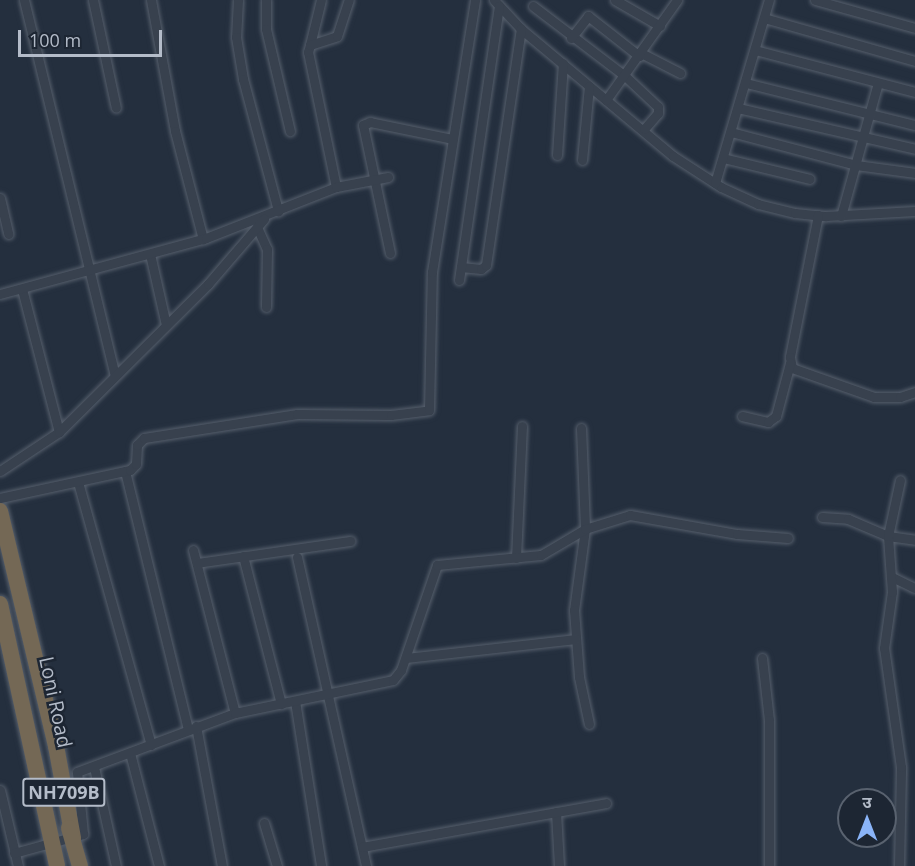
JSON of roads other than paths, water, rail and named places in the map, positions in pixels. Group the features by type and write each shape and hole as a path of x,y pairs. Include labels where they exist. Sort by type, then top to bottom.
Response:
{"highway":[{"name":"NH709B","path":"0,511 56,746 73,838"},
{"name":"Loni Road","path":"0,545 53,782 73,838 80,866"},
{"name":"Loni Road","path":"0,609 57,866"}],"street":[{"path":"24,0 116,375"},
{"path":"93,0 116,108"},
{"path":"151,0 175,131 203,239"},
{"path":"238,0 236,37 243,79 278,211"},
{"path":"266,0 266,29 290,131"},
{"path":"321,0 308,56 336,187"},
{"path":"310,45 337,36 349,0"},
{"path":"0,498 125,471 136,464 137,445 144,438 304,414 391,415 429,410 432,272 475,0"},
{"path":"615,0 660,26"},
{"path":"606,100 660,26 676,0"},
{"path":"716,183 769,0"},
{"path":"815,0 915,28"},
{"path":"497,3 521,29 644,129 673,156 716,183 758,204 818,215 841,216 915,211"},
{"path":"459,280 497,3"},
{"path":"533,6 571,38 625,76 658,107 658,113 644,129"},
{"path":"571,38 588,16 640,54 680,73"},
{"path":"764,18 915,61"},
{"path":"461,267 481,269 486,265 521,29"},
{"path":"755,50 915,92"},
{"path":"556,156 563,63"},
{"path":"841,216 878,82"},
{"path":"746,83 869,116 915,125"},
{"path":"582,160 590,86"},
{"path":"738,108 915,149"},
{"path":"390,253 365,122 452,139"},
{"path":"731,132 856,165 915,173"},
{"path":"723,158 810,179"},
{"path":"0,294 203,239 266,217 336,187 388,177"},
{"path":"0,198 8,234"},
{"path":"742,416 768,422 776,416 790,363 818,215"},
{"path":"0,471 59,432 166,326 266,217"},
{"path":"257,227 267,249 266,307"},
{"path":"150,254 166,326"},
{"path":"22,289 59,432"},
{"path":"790,363 799,372 874,397 900,397 915,392"},
{"path":"516,558 522,426"},
{"path":"581,428 585,529 574,610 576,639 589,724"},
{"path":"125,471 192,727 222,866"},
{"path":"899,866 901,768 884,648 892,577 888,536 900,480"},
{"path":"78,482 151,745"},
{"path":"15,853 83,834 77,772 151,745 192,727 235,713 393,680 405,658 430,575 437,565 548,553 585,529 635,515 729,532 788,538"},
{"path":"822,517 848,519 888,536 915,540"},
{"path":"197,563 350,541"},
{"path":"194,550 235,713"},
{"path":"243,556 281,704"},
{"path":"297,557 366,866"},
{"path":"892,577 915,588"},
{"path":"405,658 576,639"},
{"path":"762,658 769,720 769,866"},
{"path":"295,701 321,866"},
{"path":"130,753 159,866"},
{"path":"94,767 116,866"},
{"path":"0,790 18,866"},
{"path":"362,847 606,803"},
{"path":"556,812 559,866"},
{"path":"264,823 277,866"}]}
